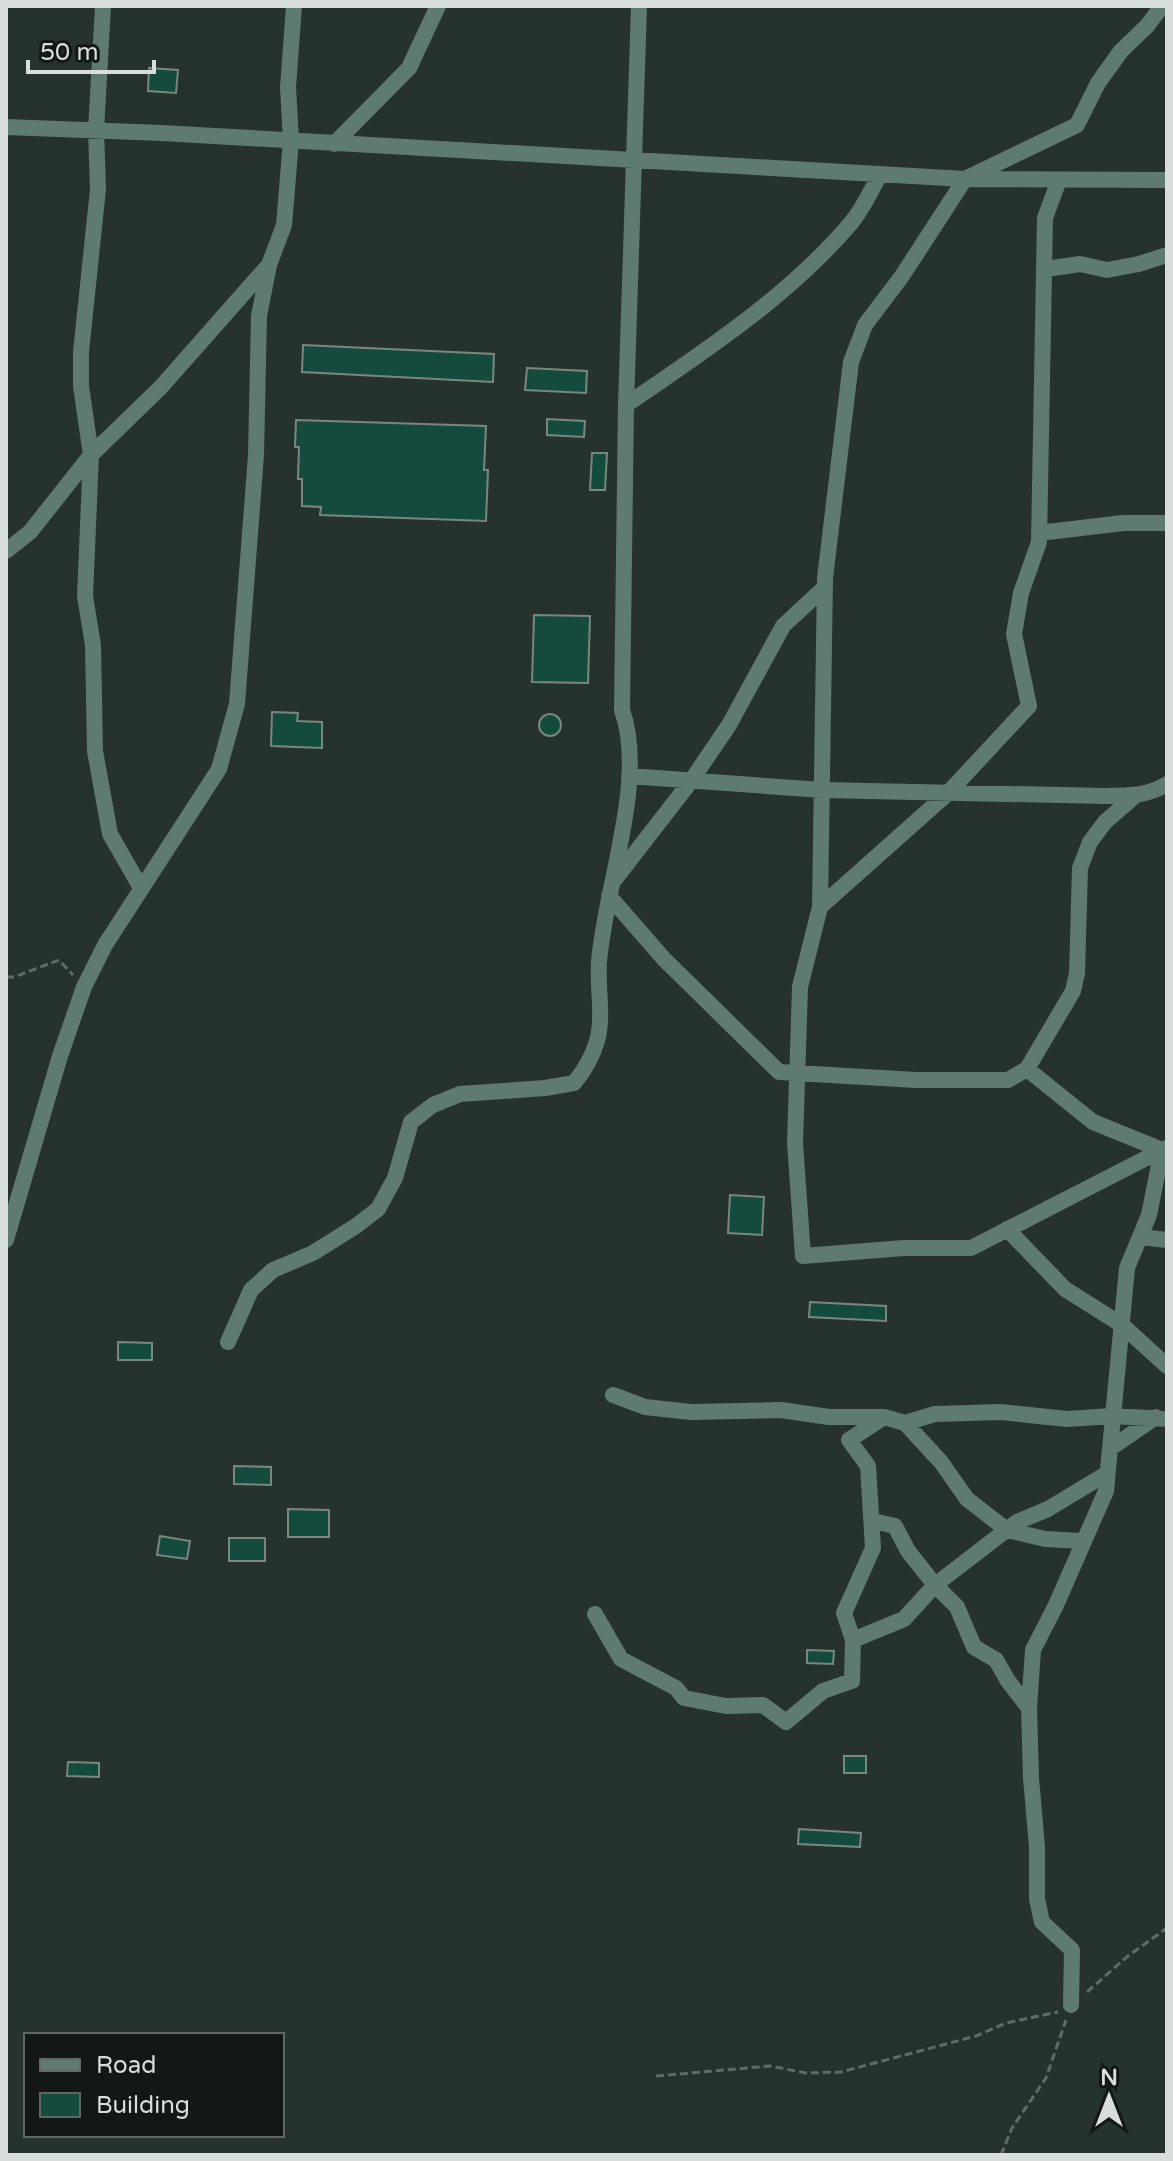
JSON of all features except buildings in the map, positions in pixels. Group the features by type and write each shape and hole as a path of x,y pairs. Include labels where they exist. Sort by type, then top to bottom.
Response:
{"street":[{"path":"103,6 96,131 98,189 81,352 81,386 91,455 85,596 93,645 95,751 110,834 141,888"},
{"path":"6,1240 60,1056 84,987 105,945 219,769 237,704 256,455 259,316 269,265 284,225 291,140 288,87 294,6"},
{"path":"334,144 409,68 438,6"},
{"path":"228,1342 251,1290 273,1270 313,1253 378,1209 395,1178 411,1122 433,1105 460,1094 574,1083 589,1065 598,1037 599,961 629,776 629,729 622,710 626,405 639,6"},
{"path":"1162,6 1121,51 1098,83 1077,125 965,179 902,276 865,325 851,362 825,587 820,907 800,987 795,1143 803,1256 904,1248 971,1248 1165,1149"},
{"path":"6,127 291,140 965,179 1167,180"},
{"path":"626,405 702,353 802,274 854,220 880,175"},
{"path":"820,907 948,793 1029,706 1014,634 1021,593 1039,542 1045,218 1059,180"},
{"path":"1046,269 1080,264 1107,270 1167,255"},
{"path":"6,551 30,532 91,455 161,387 269,265"},
{"path":"1039,533 1123,523 1167,523"},
{"path":"610,890 729,725 783,626 825,587"},
{"path":"629,776 822,790 1135,796 1154,792 1167,784"},
{"path":"610,890 664,959 779,1072 916,1080 1008,1080 1027,1069 1073,991 1077,973 1080,868 1090,842 1105,822 1135,796"},
{"path":"1027,1069 1093,1122 1165,1149"},
{"path":"1071,2005 1072,1950 1042,1922 1037,1899 1029,1708 1033,1650 1106,1491 1127,1268 1149,1215 1165,1149"},
{"path":"1007,1229 1065,1289 1122,1325 1167,1366"},
{"path":"1140,1237 1167,1240"},
{"path":"613,1395 645,1407 691,1412 781,1410 829,1417 884,1417 905,1423 941,1462 967,1499 1007,1530 1045,1539 1082,1541"},
{"path":"905,1423 935,1414 1001,1412 1067,1419 1163,1416"},
{"path":"1111,1448 1163,1416"},
{"path":"595,1614 621,1659 676,1688 684,1698 726,1706 763,1705 786,1722 823,1691 852,1681 853,1640 844,1613 873,1548 873,1521 868,1466 849,1440 884,1417"},
{"path":"853,1640 904,1619 935,1585 1007,1530 1106,1474"},
{"path":"873,1521 895,1526 908,1551 957,1607 974,1647 996,1660 1029,1708"}],"path":[{"path":"6,977 14,977 59,960 84,987"},
{"path":"656,2076 770,2066 806,2073 841,2072 976,2036 1006,2023 1064,2010 1167,1928"},
{"path":"1001,2155 1012,2128 1046,2078 1071,2005"}]}
